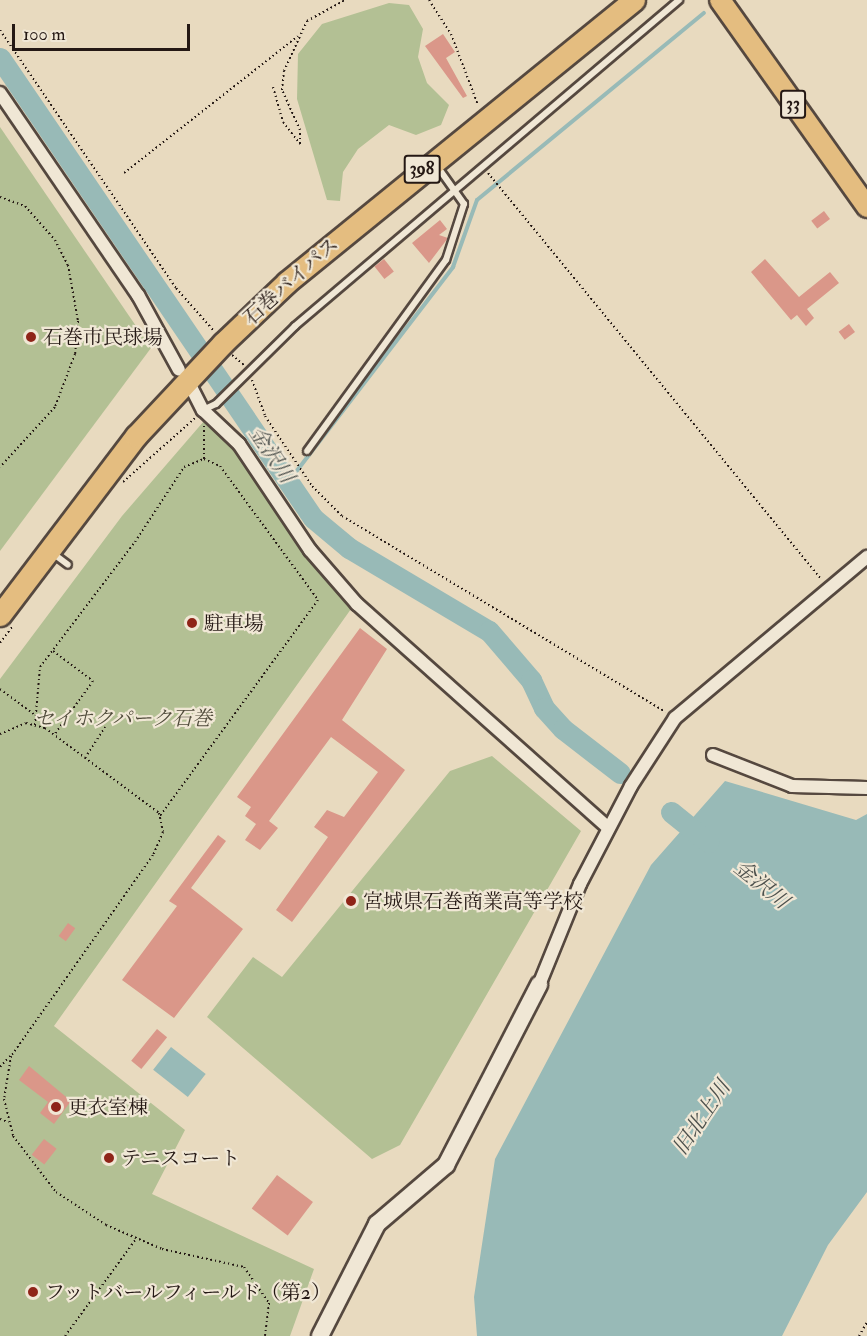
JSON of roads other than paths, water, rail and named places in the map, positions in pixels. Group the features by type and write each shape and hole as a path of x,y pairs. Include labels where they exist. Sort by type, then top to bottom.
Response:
{"highway":[{"name":"石巻バイパス","path":"0,615 130,444 187,375 219,341 432,161 634,0"}],"main road":[{"name":"33","path":"720,0 867,207"}],"street":[{"path":"0,93 138,295 187,375 203,410 239,444 310,550 357,604 608,828"},
{"path":"320,1336 377,1224 446,1165 539,985 608,828 674,721 867,557"},
{"path":"713,755 792,786 867,788"}],"lane":[{"path":"203,410 216,404 240,377 456,188 679,0"},
{"path":"307,451 446,260 464,204 456,188 432,161"},
{"path":"48,550 68,565"}],"water":[{"name":"旧北上川","path":"725,781 856,820 867,814 867,1192 828,1245 782,1336 477,1336 474,1297 495,1159 651,865"},
{"path":"171,1047 206,1074 188,1097 153,1070"}],"waterway":[{"path":"289,481 453,267 477,200 704,13"},
{"name":"金沢川","path":"0,58 313,518 349,548 489,631 531,680 544,708 563,729 620,773"},
{"name":"金沢川","path":"671,812 708,842"}],"place":[{"name":"石巻市民球場","path":"31,337"},
{"name":"駐車場","path":"192,623"},
{"name":"宮城県石巻商業高等学校","path":"351,901"},
{"name":"更衣室棟","path":"56,1107"},
{"name":"テニスコート","path":"109,1158"},
{"name":"フットバールフィールド（第2）","path":"33,1292"}],"park label":[{"name":"セイホクパーク石巻","path":"123,718"}]}
